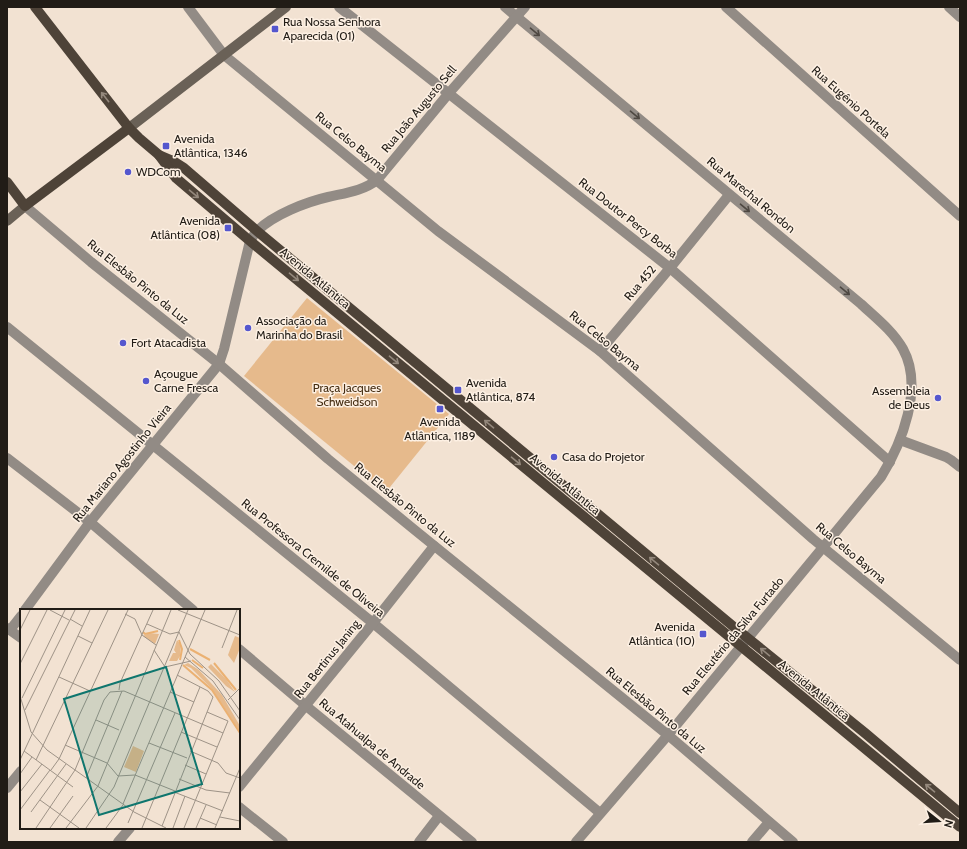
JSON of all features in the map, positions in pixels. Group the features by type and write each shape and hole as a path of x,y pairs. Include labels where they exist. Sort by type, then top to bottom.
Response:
{"main road":[{"name":"Avenida Atlântica","path":"35,7 128,128 159,155 176,178 254,236 504,436 960,813"},
{"path":"7,221 286,7"},
{"name":"Avenida Atlântica","path":"159,155 184,168 254,236 497,446 960,828"},
{"path":"176,178 184,168"},
{"name":"Rua Elesbão Pinto da Luz","path":"7,182 25,206"},
{"path":"497,446 504,436"},
{"path":"661,581 668,572"},
{"path":"857,742 865,734"}],"street":[{"name":"Rua Celso Bayma","path":"188,7 224,55 438,231 600,351 823,548 960,660"},
{"name":"Rua Doutor Percy Borba","path":"339,7 670,268 890,462"},
{"name":"Rua Marechal Rondon","path":"505,7 861,304 889,330 904,350 910,368 911,379 909,409 900,440"},
{"name":"Rua João Augusto Sell","path":"254,236 270,221 285,212 326,197 360,189 377,180 449,93 525,7"},
{"name":"Rua Eugênio Portela","path":"726,7 960,216"},
{"path":"949,7 960,17"},
{"name":"Rua 452","path":"600,351 729,195"},
{"name":"Rua Elesbão Pinto da Luz","path":"25,206 91,262 219,364 328,459 668,735 793,842"},
{"name":"Rua Mariano Agostinho Vieira","path":"26,609 90,522 219,364 254,236"},
{"name":"Rua Professora Cremilde de Oliveira","path":"7,327 373,623 600,813"},
{"path":"900,440 946,457 960,467"},
{"name":"Rua Eleutério da Silva Furtado","path":"576,842 668,735 874,487 890,462 900,440"},
{"path":"7,458 90,522 192,609"},
{"name":"Rua Bertinus Janing","path":"240,786 434,546"},
{"path":"20,617 9,629 20,637"},
{"name":"Rua Atahualpa de Andrade","path":"240,650 472,842"},
{"path":"7,788 20,772"},
{"path":"240,808 272,839 283,842"},
{"path":"419,842 439,816"},
{"path":"752,842 768,822"},
{"path":"118,842 129,829"}],"green space":[{"name":"Praça Jacques Schweidson","path":"307,298 449,414 386,492 244,376"}],"place":[{"name":"Rua Nossa Senhora Aparecida (01)","path":"275,29"},
{"name":"Avenida Atlântica, 1346","path":"166,146"},
{"name":"WDCom","path":"128,172"},
{"name":"Avenida Atlântica (08)","path":"228,228"},
{"name":"Associação da Marinha do Brasil","path":"248,328"},
{"name":"Fort Atacadista","path":"123,343"},
{"name":"Açougue Carne Fresca","path":"146,381"},
{"name":"Avenida Atlântica, 874","path":"458,390"},
{"name":"Assembleia de Deus","path":"938,398"},
{"name":"Avenida Atlântica, 1189","path":"440,409"},
{"name":"Casa do Projetor","path":"554,457"},
{"name":"Avenida Atlântica (10)","path":"703,634"}]}
